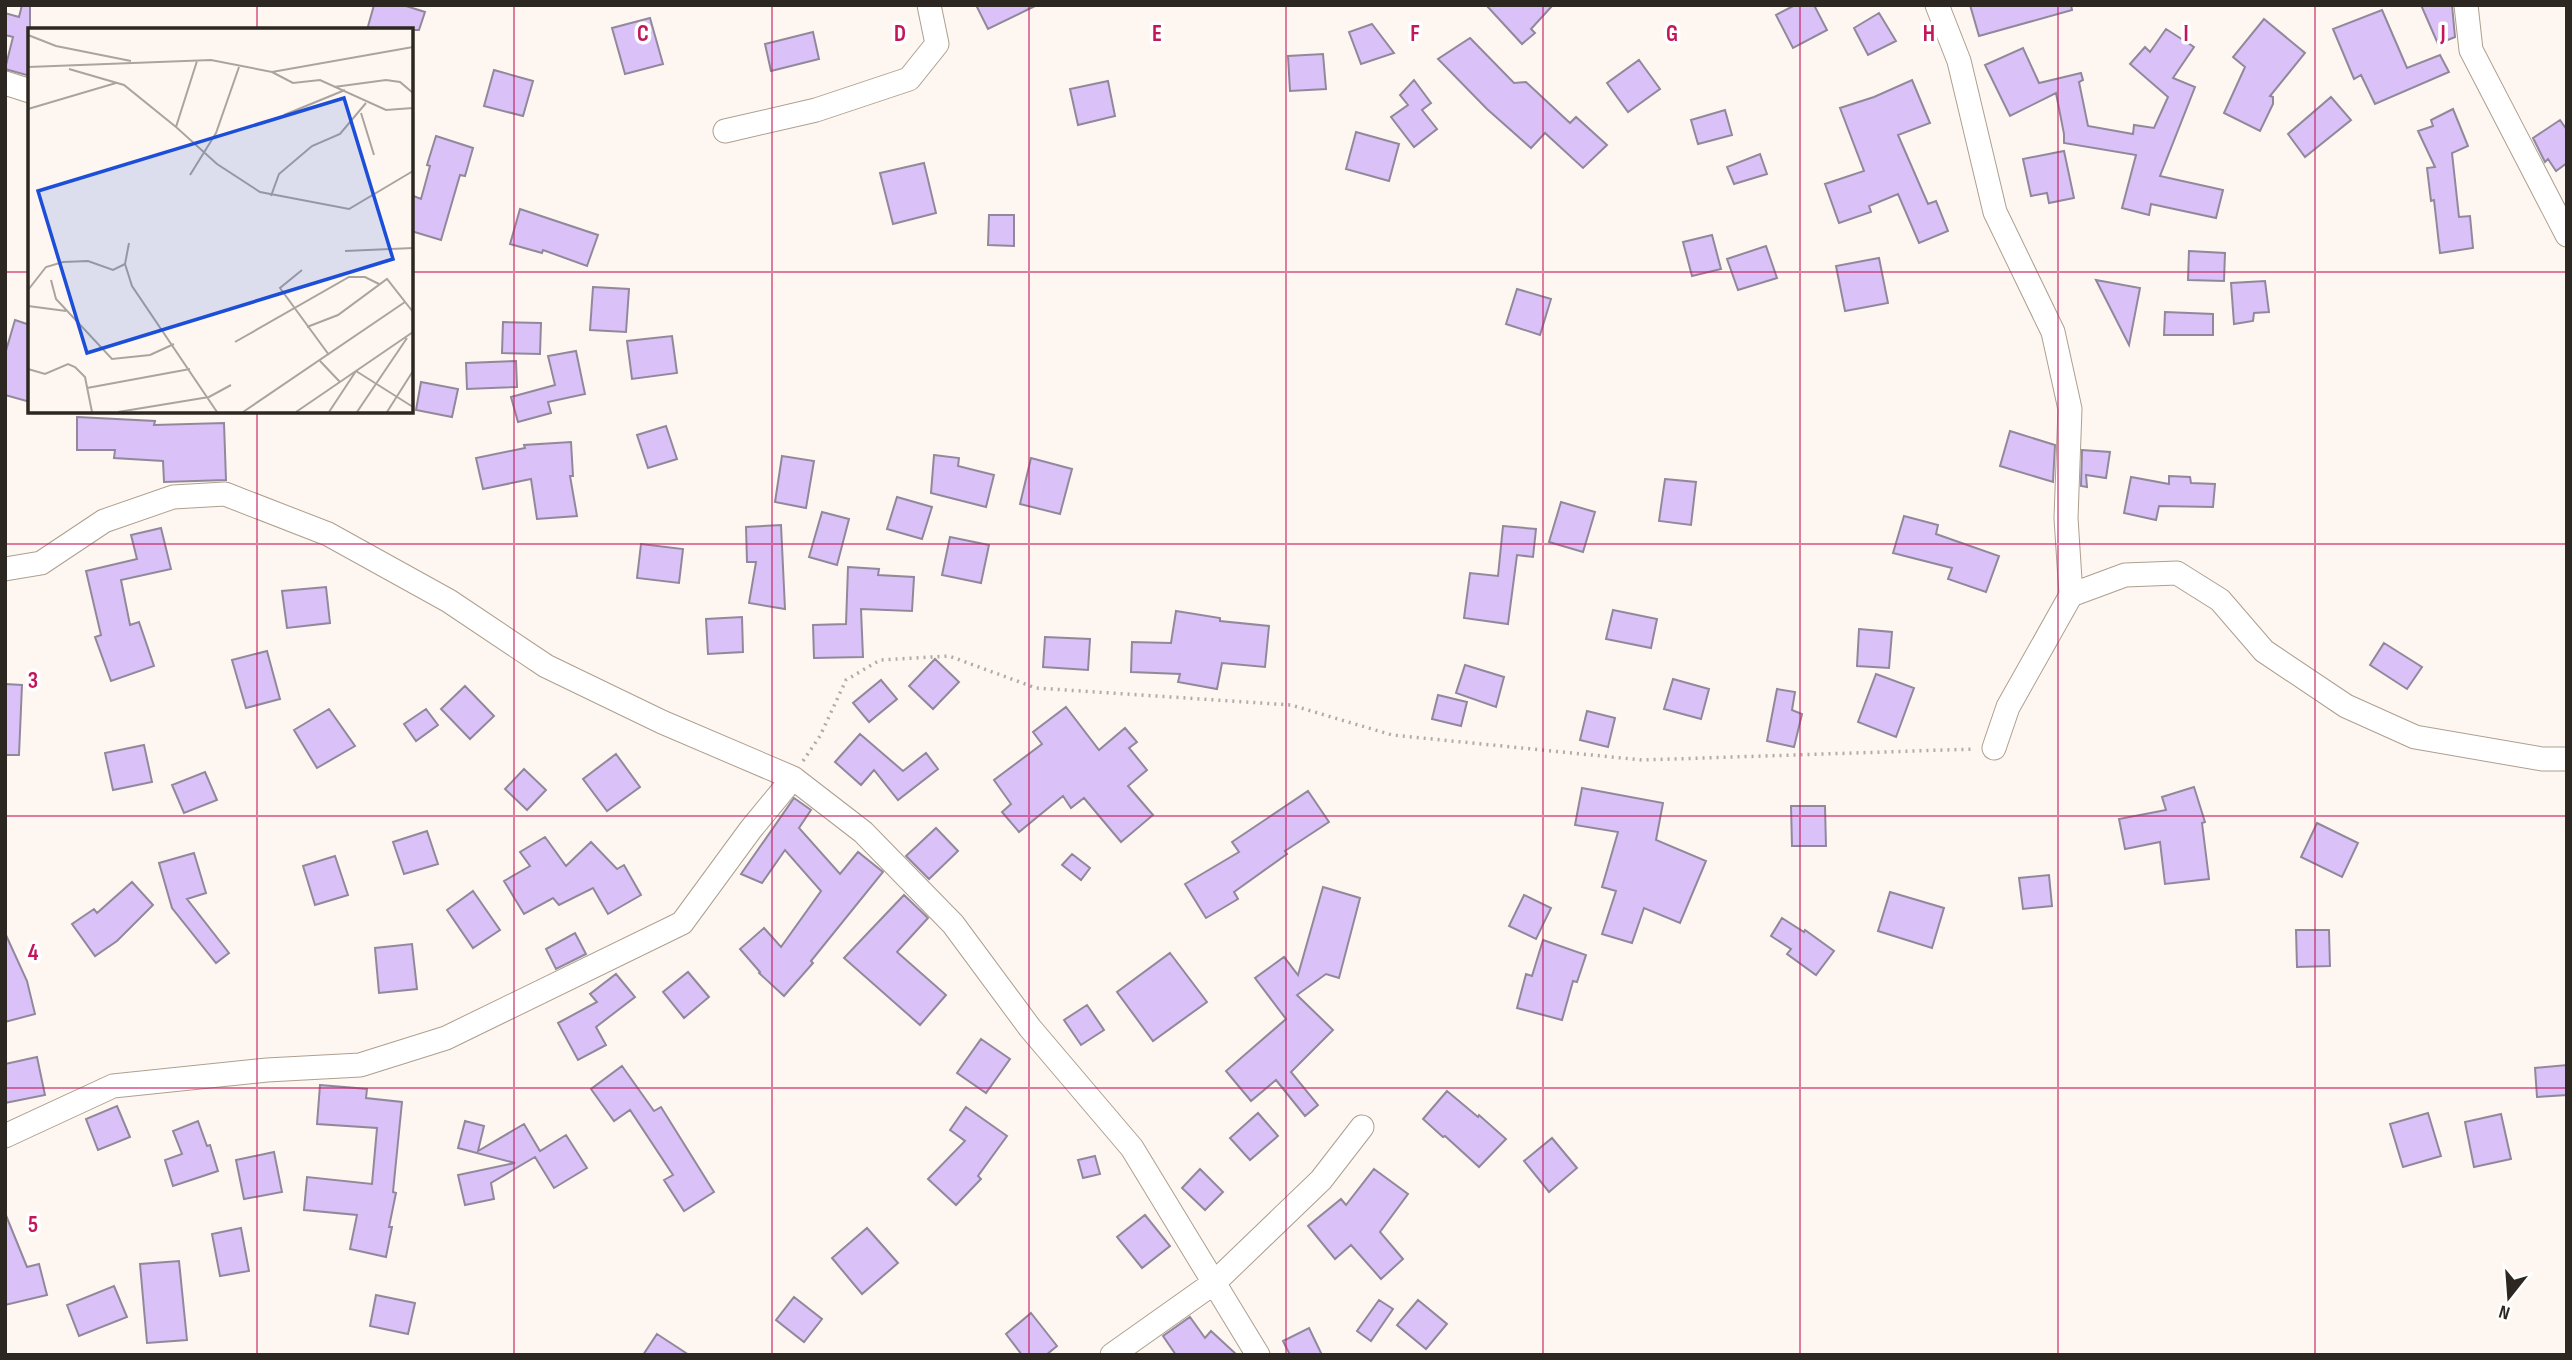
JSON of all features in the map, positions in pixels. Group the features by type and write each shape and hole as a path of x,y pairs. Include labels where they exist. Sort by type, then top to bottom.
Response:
{"street":[{"path":"725,131 816,110 909,79 937,44 929,5"},
{"path":"1937,5 1959,61 1995,212 2053,332 2070,409 2066,518 2071,595 2008,707 1994,748"},
{"path":"2466,5 2471,50 2567,235"},
{"path":"5,83 28,90"},
{"path":"5,569 41,563 104,520 173,497 225,494 328,534 449,601 546,666 662,722 793,778 863,832 953,924 1030,1028 1132,1148 1258,1355"},
{"path":"2071,595 2125,575 2178,573 2220,600 2264,652 2346,706 2415,737 2542,759 2567,759"},
{"path":"5,1136 113,1086 267,1070 360,1065 446,1038 682,923 751,829 793,778"},
{"path":"1112,1355 1215,1282 1321,1180 1362,1127"}],"path":[{"path":"793,778 820,736 846,680 880,660 949,656 1037,688 1291,705 1392,735 1642,760 1994,748"}],"building":[{"path":"22,5 30,5 28,75 5,69 13,37 5,35 5,13 19,17"},
{"path":"374,5 403,5 425,12 419,30 368,28"},
{"path":"976,5 1037,5 988,29"},
{"path":"1486,5 1553,5 1531,29 1535,33 1522,44"},
{"path":"1795,5 1814,5 1827,30 1793,48 1776,15"},
{"path":"1970,5 2071,5 2072,10 1979,36"},
{"path":"2421,5 2452,5 2455,37 2438,44"},
{"path":"2382,10 2407,68 2440,55 2449,72 2375,104 2361,75 2354,79 2333,29"},
{"path":"1879,13 1896,41 1868,55 1854,28"},
{"path":"650,18 663,64 625,74 612,28"},
{"path":"2264,19 2305,53 2270,96 2273,97 2273,104 2260,131 2224,113 2245,67 2233,57"},
{"path":"1372,24 1394,53 1361,64 1349,32"},
{"path":"2166,29 2194,47 2173,78 2195,87 2160,176 2223,190 2216,218 2151,204 2149,215 2122,208 2136,155 2064,143 2056,93 2010,116 1985,65 2023,48 2039,83 2081,73 2083,80 2079,82 2088,126 2133,134 2134,125 2154,128 2168,97 2130,64 2145,47 2150,52"},
{"path":"813,32 819,59 771,71 765,44"},
{"path":"1470,38 1514,83 1526,82 1570,123 1576,117 1607,145 1583,168 1545,133 1531,148 1487,109 1438,59"},
{"path":"1323,54 1326,89 1290,91 1288,56"},
{"path":"1639,60 1660,89 1628,112 1607,83"},
{"path":"494,70 533,81 523,116 484,106"},
{"path":"1414,80 1431,103 1422,110 1437,129 1414,147 1391,117 1408,105 1400,95"},
{"path":"1912,80 1930,123 1898,135 1928,204 1936,201 1948,231 1919,243 1898,194 1869,206 1871,212 1839,223 1825,184 1864,171 1840,108"},
{"path":"1108,81 1115,116 1078,125 1070,89"},
{"path":"2331,97 2351,120 2305,157 2288,134"},
{"path":"2453,109 2468,146 2452,153 2459,217 2470,216 2473,248 2440,253 2427,168 2435,167 2418,131 2433,126 2431,120"},
{"path":"1725,110 1732,135 1698,144 1691,120"},
{"path":"2560,120 2567,130 2567,163 2556,171 2548,159 2545,162 2533,138"},
{"path":"1356,132 1399,144 1389,181 1346,169"},
{"path":"436,136 473,148 465,176 460,175 441,240 413,232 413,196 421,199 430,166 427,165"},
{"path":"2064,151 2074,198 2049,203 2047,193 2031,196 2023,159"},
{"path":"1760,154 1767,174 1734,184 1727,167"},
{"path":"924,163 936,213 893,224 880,173"},
{"path":"520,209 598,235 587,266 543,250 542,253 510,244"},
{"path":"989,215 1014,215 1014,246 988,245"},
{"path":"1712,235 1721,269 1692,276 1683,242"},
{"path":"1766,246 1777,278 1738,290 1727,259"},
{"path":"2189,251 2225,253 2224,281 2188,280"},
{"path":"1879,258 1888,303 1845,311 1836,266"},
{"path":"2096,280 2140,288 2129,345"},
{"path":"2265,281 2269,312 2254,313 2253,321 2234,324 2231,283"},
{"path":"593,287 629,289 626,332 590,330"},
{"path":"1517,289 1551,299 1540,335 1506,324"},
{"path":"2165,312 2213,314 2213,335 2164,335"},
{"path":"15,320 28,324 28,401 5,395 5,354"},
{"path":"503,322 541,323 540,354 502,353"},
{"path":"672,336 677,373 632,379 627,341"},
{"path":"576,351 585,394 548,402 551,413 518,422 511,397 555,385 548,356"},
{"path":"516,361 517,387 467,389 466,363"},
{"path":"421,382 458,389 452,417 416,410"},
{"path":"77,417 155,421 154,425 224,423 226,480 164,482 163,461 114,458 115,450 77,450"},
{"path":"666,426 677,459 648,468 637,435"},
{"path":"2010,431 2055,445 2053,482 2000,466"},
{"path":"571,442 573,476 570,476 577,516 537,519 531,479 483,489 476,458 525,448 524,445"},
{"path":"2082,450 2110,452 2106,478 2086,475 2087,487 2081,486"},
{"path":"934,455 959,458 958,466 994,475 986,507 931,493"},
{"path":"782,456 814,461 806,508 775,502"},
{"path":"1031,458 1072,469 1060,514 1020,504"},
{"path":"2169,476 2190,477 2191,483 2215,484 2213,507 2159,506 2156,520 2124,513 2131,477 2169,484"},
{"path":"1665,479 1696,482 1691,525 1659,521"},
{"path":"897,497 932,507 922,539 887,529"},
{"path":"1561,502 1595,512 1583,552 1549,542"},
{"path":"822,512 849,519 837,565 809,557"},
{"path":"1904,516 1938,525 1936,534 1999,556 1986,592 1948,579 1952,568 1893,553"},
{"path":"781,525 785,609 749,603 756,562 747,562 746,527"},
{"path":"1503,526 1536,529 1533,557 1517,555 1508,624 1464,618 1470,573 1498,576"},
{"path":"161,528 171,569 121,580 130,625 139,622 154,666 111,681 95,637 101,635 86,571 137,559 131,535"},
{"path":"950,537 989,545 981,583 942,575"},
{"path":"641,544 683,549 679,583 637,578"},
{"path":"848,567 879,569 878,575 914,577 912,611 861,609 863,657 814,658 813,625 846,624"},
{"path":"326,587 330,623 287,628 282,591"},
{"path":"1613,610 1657,619 1651,648 1606,639"},
{"path":"1176,611 1220,618 1220,621 1269,626 1265,667 1222,663 1217,689 1178,682 1180,674 1131,672 1132,642 1171,643"},
{"path":"742,617 743,652 708,654 706,619"},
{"path":"1859,629 1892,632 1889,668 1857,666"},
{"path":"1045,637 1090,639 1088,670 1043,667"},
{"path":"2384,643 2422,667 2407,689 2370,665"},
{"path":"267,651 280,699 246,708 232,660"},
{"path":"935,659 959,682 933,709 909,686"},
{"path":"1465,665 1504,677 1496,707 1456,693"},
{"path":"1876,674 1914,688 1896,737 1858,722"},
{"path":"1673,679 1709,689 1701,719 1664,709"},
{"path":"881,680 897,699 869,722 853,703"},
{"path":"5,684 22,685 19,755 5,755"},
{"path":"465,686 494,716 470,739 441,709"},
{"path":"1777,689 1795,692 1792,710 1802,714 1794,747 1767,741"},
{"path":"1438,695 1467,702 1461,726 1432,719"},
{"path":"1066,707 1099,750 1125,728 1137,742 1129,748 1147,770 1128,786 1153,815 1121,842 1084,798 1071,808 1063,796 1019,832 1002,812 1011,804 994,780 1042,744 1033,732"},
{"path":"329,709 355,746 317,768 294,730"},
{"path":"426,709 438,725 416,741 404,724"},
{"path":"1587,711 1615,718 1608,747 1580,740"},
{"path":"860,734 903,771 926,753 938,769 898,800 874,770 861,785 835,762"},
{"path":"144,745 152,782 113,790 105,753"},
{"path":"616,754 640,787 607,811 583,779"},
{"path":"524,769 546,790 527,810 505,789"},
{"path":"205,772 217,800 184,813 172,785"},
{"path":"2194,787 2205,822 2202,823 2209,879 2165,884 2160,842 2125,849 2119,819 2166,810 2162,797"},
{"path":"1582,788 1663,803 1656,840 1706,861 1680,923 1644,908 1632,943 1602,934 1616,891 1602,887 1618,832 1575,825"},
{"path":"1308,791 1329,822 1285,851 1287,854 1234,892 1238,899 1206,918 1185,884 1239,852 1232,842"},
{"path":"794,798 811,810 799,828 840,874 858,852 883,872 784,996 759,973 740,949 764,928 781,947 821,891 785,850 762,883 741,874"},
{"path":"1791,806 1825,806 1826,846 1792,846"},
{"path":"2317,823 2358,843 2342,877 2301,857"},
{"path":"936,828 958,851 929,879 906,856"},
{"path":"427,831 438,864 404,874 393,842"},
{"path":"545,837 566,866 591,842 617,869 624,865 641,895 608,914 593,888 559,905 553,898 524,914 504,881 530,866 520,852"},
{"path":"194,853 206,893 187,899 229,953 216,963 172,908 159,863"},
{"path":"1072,854 1090,868 1081,880 1062,865"},
{"path":"335,856 348,895 315,905 303,866"},
{"path":"2049,875 2052,906 2023,909 2019,878"},
{"path":"132,882 153,905 117,941 95,956 72,924 94,909 97,913"},
{"path":"1323,887 1360,898 1339,978 1326,974 1297,995 1333,1030 1291,1072 1318,1105 1305,1116 1276,1080 1251,1101 1226,1071 1286,1019 1255,978 1284,957 1298,975"},
{"path":"473,891 500,930 473,948 447,910"},
{"path":"1890,892 1944,908 1932,948 1878,931"},
{"path":"904,895 928,918 897,952 946,995 920,1025 844,958"},
{"path":"1524,895 1551,908 1536,939 1509,926"},
{"path":"1782,918 1804,932 1805,930 1834,951 1816,975 1787,954 1791,949 1771,936"},
{"path":"2296,930 2329,930 2330,966 2297,967"},
{"path":"5,933 27,981 35,1014 5,1022"},
{"path":"575,933 586,954 556,969 546,949"},
{"path":"1543,940 1586,955 1577,982 1573,981 1562,1020 1517,1008 1526,974 1532,976"},
{"path":"412,944 417,989 379,993 375,948"},
{"path":"1170,953 1207,1002 1153,1041 1117,992"},
{"path":"688,972 709,997 684,1018 663,992"},
{"path":"616,974 635,997 596,1027 606,1045 578,1060 558,1023 597,1002 590,994"},
{"path":"1087,1005 1104,1030 1081,1045 1064,1020"},
{"path":"981,1039 1010,1059 986,1093 957,1073"},
{"path":"37,1057 45,1095 5,1103 5,1064"},
{"path":"2567,1065 2567,1095 2537,1097 2535,1068"},
{"path":"622,1066 654,1111 661,1107 714,1192 684,1211 664,1180 673,1175 630,1110 614,1121 591,1089"},
{"path":"320,1085 367,1089 366,1098 402,1102 393,1192 396,1193 386,1257 350,1249 357,1215 304,1210 307,1177 372,1184 377,1128 317,1124"},
{"path":"1447,1091 1506,1139 1479,1167 1423,1119"},
{"path":"117,1106 130,1137 98,1150 86,1119"},
{"path":"966,1107 1007,1136 978,1176 981,1179 956,1205 928,1179 965,1141 950,1130"},
{"path":"1258,1113 1278,1136 1250,1160 1230,1138"},
{"path":"2428,1113 2441,1156 2403,1167 2390,1124"},
{"path":"2501,1114 2511,1159 2474,1167 2465,1122"},
{"path":"198,1121 207,1146 210,1145 218,1171 173,1186 165,1160 182,1154 173,1131"},
{"path":"465,1121 484,1126 478,1151 524,1124 540,1151 566,1135 587,1168 554,1188 535,1157 491,1183 494,1199 465,1205 458,1175 515,1163 458,1148"},
{"path":"1552,1138 1577,1168 1549,1192 1524,1161"},
{"path":"274,1152 282,1192 244,1199 236,1160"},
{"path":"1095,1156 1100,1174 1083,1178 1078,1160"},
{"path":"1200,1169 1223,1192 1205,1210 1182,1188"},
{"path":"1374,1169 1408,1194 1380,1232 1403,1259 1381,1279 1351,1245 1335,1259 1308,1226 1341,1199 1346,1205"},
{"path":"5,1213 27,1267 39,1264 47,1295 5,1305"},
{"path":"1145,1215 1170,1246 1142,1268 1117,1237"},
{"path":"241,1228 249,1271 220,1276 212,1234"},
{"path":"867,1228 898,1263 862,1294 832,1258"},
{"path":"179,1261 187,1340 147,1343 140,1264"},
{"path":"114,1286 127,1317 79,1336 67,1305"},
{"path":"376,1295 415,1303 408,1334 370,1326"},
{"path":"794,1297 822,1319 804,1342 776,1320"},
{"path":"1379,1300 1393,1309 1371,1341 1357,1331"},
{"path":"1418,1300 1447,1324 1426,1349 1397,1325"},
{"path":"1031,1313 1057,1346 1046,1355 1022,1355 1006,1334"},
{"path":"1190,1317 1205,1338 1211,1331 1237,1355 1176,1355 1163,1336"},
{"path":"1309,1328 1322,1355 1290,1355 1283,1341"},
{"path":"657,1334 689,1355 643,1355"}]}
